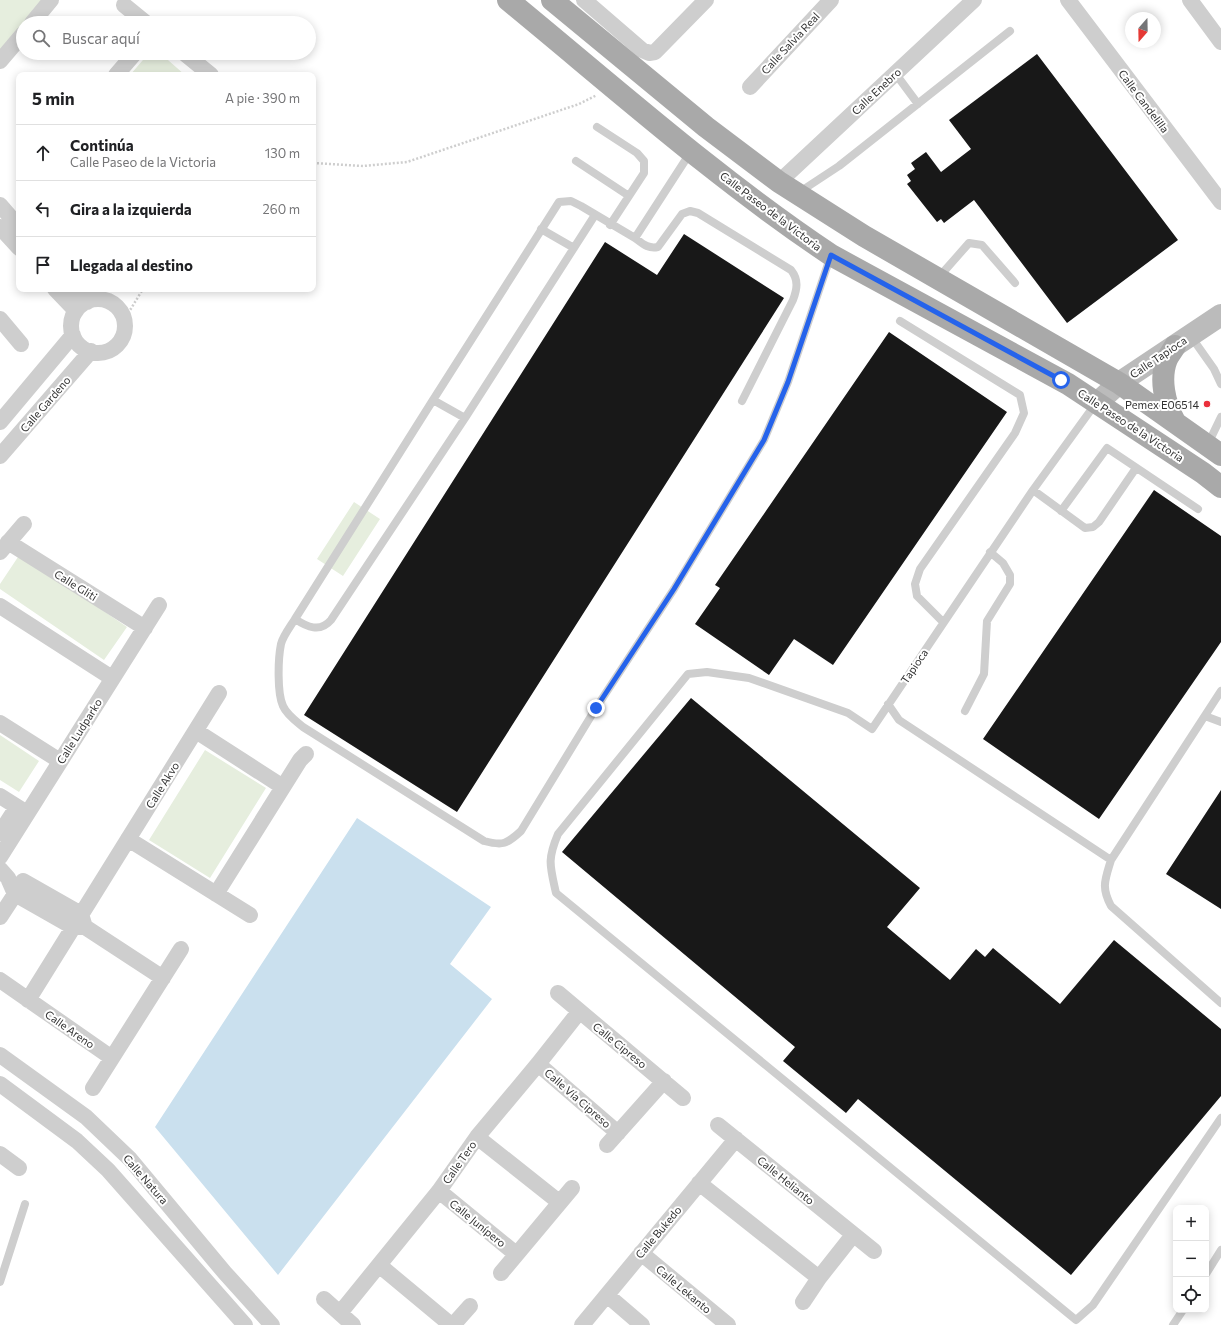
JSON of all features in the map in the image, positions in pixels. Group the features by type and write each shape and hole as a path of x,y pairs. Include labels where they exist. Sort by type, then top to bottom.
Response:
{"main road":[{"name":"Calle Paseo de la Victoria","path":"508,0 758,204 831,255 1061,380 1203,473 1221,487"},
{"path":"552,0 706,127 788,188 864,236 1119,383 1174,420 1214,450"},
{"path":"1174,420 1167,406 1164,389 1167,360 1183,341"}],"street":[{"path":"38,16 51,0"},
{"path":"584,0 642,50 649,53 655,52 706,0"},
{"name":"Calle Salvia Real","path":"750,87 831,0"},
{"name":"Calle Candelilla","path":"1068,0 1221,202"},
{"path":"1190,0 1221,42"},
{"name":"Calle Enebro","path":"788,188 895,73 965,3"},
{"path":"124,5 137,16"},
{"path":"0,61 16,42"},
{"path":"119,72 129,60"},
{"path":"193,60 207,72"},
{"path":"0,205 16,235"},
{"path":"0,226 16,238"},
{"path":"59,292 81,307"},
{"path":"76,292 81,307"},
{"path":"93,300 107,301 118,308 124,320 124,334 116,345 104,352 91,352 81,346 73,336 71,324 81,307 93,300"},
{"name":"Calle Tapioca","path":"1097,403 1119,383 1221,315"},
{"path":"1,322 21,344"},
{"name":"Calle Gardeno","path":"0,422 73,336"},
{"name":"Calle Gardeno","path":"0,456 91,352"},
{"path":"4,547 24,524"},
{"name":"Calle Gliti","path":"4,547 145,628"},
{"name":"Calle Ludparko","path":"0,833 22,810 60,761 159,605"},
{"path":"0,606 112,678"},
{"name":"Calle Akvo","path":"80,923 128,839 219,693"},
{"path":"0,723 60,761"},
{"path":"196,731 283,787"},
{"path":"216,894 300,760 306,754"},
{"path":"0,796 22,810"},
{"name":"Calle Ludparko","path":"0,858 22,810"},
{"path":"128,839 250,915"},
{"path":"0,869 16,886 80,923 163,978"},
{"path":"0,917 16,886"},
{"path":"28,1000 80,923"},
{"path":"93,1088 181,949"},
{"name":"Calle Areno","path":"0,980 112,1058"},
{"name":"Calle Cipreso","path":"558,993 683,1098"},
{"name":"Calle Tero","path":"340,1313 439,1191 477,1137 579,1012"},
{"name":"Calle Natura","path":"0,1055 86,1117 126,1155 272,1325"},
{"name":"Calle Vía Cipreso","path":"538,1064 618,1133"},
{"name":"Calle Vía Cipreso","path":"607,1145 664,1081"},
{"name":"Calle Natura","path":"0,1084 77,1141 108,1170 244,1325"},
{"name":"Calle Helianto","path":"718,1125 874,1251"},
{"path":"477,1137 559,1202"},
{"name":"Calle Bukedo","path":"582,1325 736,1139"},
{"path":"0,1154 19,1168"},
{"path":"699,1183 819,1278"},
{"path":"501,1272 572,1188"},
{"name":"Calle Junípero","path":"439,1191 516,1254"},
{"path":"803,1302 819,1278 853,1234"},
{"name":"Calle Lekanto","path":"641,1253 728,1325"},
{"path":"379,1265 452,1325 470,1306"},
{"path":"607,1295 642,1325"},
{"path":"324,1299 353,1325"}],"lane":[{"path":"788,188 839,166 1010,31"},
{"path":"895,73 918,104"},
{"path":"597,127 637,153 644,161 644,173 610,224"},
{"path":"635,238 692,151"},
{"path":"576,161 629,196"},
{"path":"742,402 793,300 798,284 796,276 791,270 698,213 690,211 682,214 658,247 652,248 645,246 635,238 571,201 558,202 295,619 282,643 279,670 283,706 289,715 303,727 484,841 498,845 510,842 521,831 596,708 674,589 764,440 788,382 831,255"},
{"path":"295,619 308,627 326,627 465,418 596,215"},
{"path":"541,229 574,248"},
{"path":"937,279 970,243 976,243 982,245 1015,283"},
{"path":"900,322 1020,395 1024,413 1015,433 920,569 915,584 917,596 943,622"},
{"path":"1183,341 1214,369 1221,384"},
{"path":"433,400 465,418"},
{"name":"Tapioca","path":"1079,1322 556,893 550,868 550,853 558,834 688,674 707,672 749,678 848,713 872,729 990,552 1033,490 1097,403"},
{"path":"1214,450 1221,417"},
{"path":"1061,511 1107,448 1198,509"},
{"path":"1033,490 1085,528 1093,527 1099,522 1136,468"},
{"path":"965,711 984,674 987,621 1010,584 1010,575 1002,563 990,552"},
{"path":"1221,691 1111,860 1104,880 1104,893 1110,906 1221,1003"},
{"path":"888,704 899,720 1111,860"},
{"path":"1205,716 1221,722"},
{"path":"1079,1322 1093,1305 1221,1118"},
{"path":"0,1282 25,1204"},
{"path":"1209,1269 1221,1250"},
{"path":"1173,1325 1181,1313"}],"path":[{"path":"316,163 363,166 406,162 579,104 613,86"},
{"path":"124,320 141,292"}],"green space":[{"path":"0,0 43,0 30,16 16,16 16,32 0,51"},
{"path":"143,60 168,60 182,72 133,72"},
{"path":"354,502 380,519 343,576 317,559"},
{"path":"20,554 127,627 104,660 0,589 0,584"},
{"path":"0,735 39,761 19,792 0,780"},
{"path":"205,750 266,788 210,878 149,840"}],"water":[{"path":"357,818 491,907 450,964 492,999 278,1275 155,1127"}],"building":[{"path":"1037,54 1178,240 1067,323 974,200 944,223 941,219 937,222 907,184 911,181 907,175 915,169 911,163 926,152 941,172 971,149 949,120"},
{"path":"684,234 784,298 457,812 304,715 605,242 657,275"},
{"path":"889,332 1007,412 833,665 794,639 769,675 695,624 720,588 715,585"},
{"path":"1154,490 1221,536 1221,642 1099,819 983,739"},
{"path":"691,698 920,888 887,927 950,980 976,949 985,957 993,948 1060,1004 1114,940 1221,1029 1221,1096 1071,1275 858,1099 846,1113 783,1061 795,1047 562,852"},
{"path":"1221,790 1221,909 1166,874"}],"place":[{"name":"Pemex E06514","path":"1207,404"}],"route":[{"path":"596,708 674,589 764,440 776,416 831,255 1061,380"}]}
